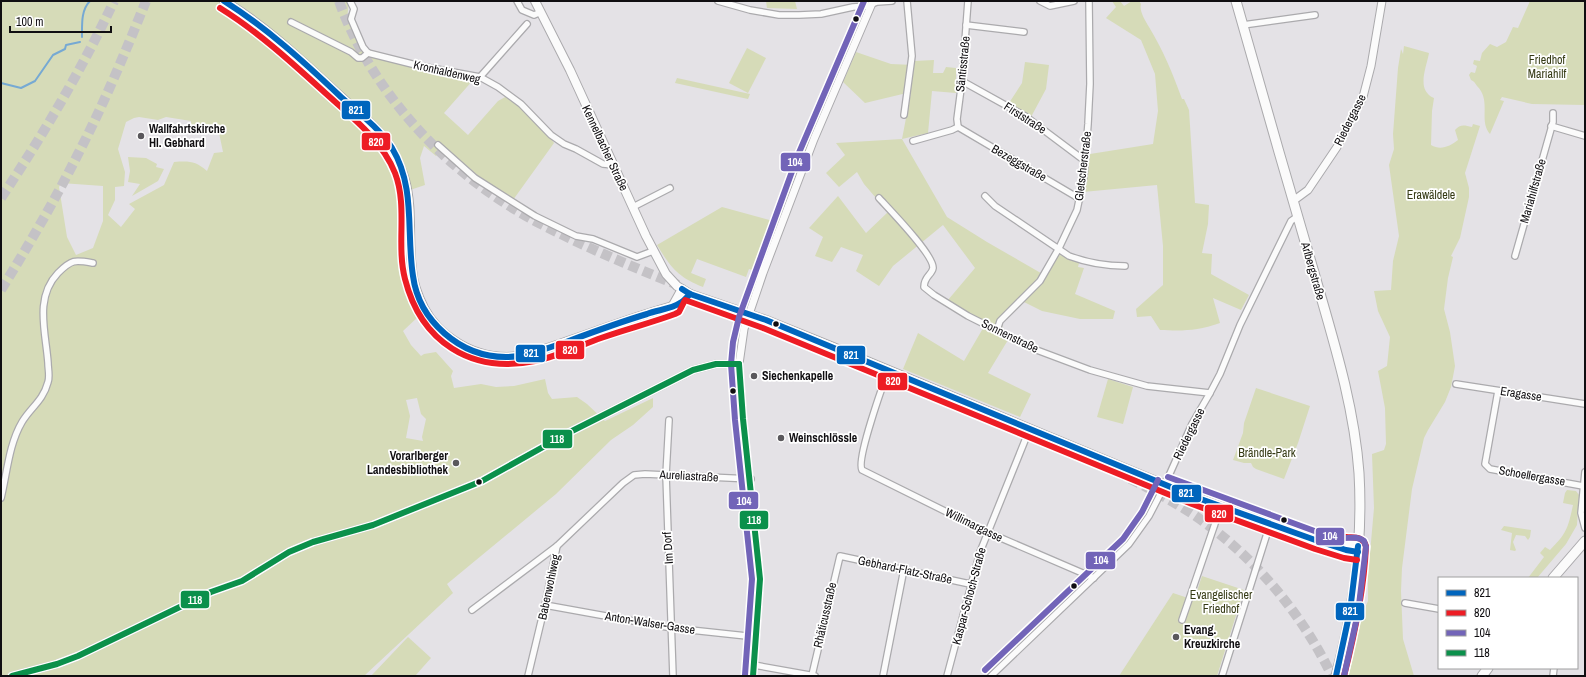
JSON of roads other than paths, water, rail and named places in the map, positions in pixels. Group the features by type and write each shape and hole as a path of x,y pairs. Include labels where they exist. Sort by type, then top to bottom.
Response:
{"main road":[{"path":"224,1 244,13 290,50 368,121 390,147 406,181 412,271 417,294 429,317 448,337 476,352 494,356 507,357 534,353 681,303 690,294"},
{"name":"Kennelbacher Straße","path":"535,1 570,70 653,251 666,274 682,289 690,294 749,314 889,370 1221,506 1318,541 1340,547 1347,545 1358,549"},
{"name":"Arlbergstraße","path":"1236,1 1341,368 1352,419 1360,485 1358,549 1352,608 1336,676"},
{"path":"672,306 682,289"},
{"path":"1554,577 1585,541"}],"street":[{"path":"350,1 354,9 351,19 364,47 368,52"},
{"path":"517,1 522,10 534,15 541,12"},
{"path":"718,1 750,10 779,15 821,14 853,4 867,6 872,2 892,1"},
{"path":"904,115 912,56 907,1"},
{"name":"Säntisstraße","path":"958,127 956,119 962,81 968,1"},
{"path":"1040,1 1050,6 1074,1"},
{"name":"Gletscherstraße","path":"996,330 1000,321 1040,281 1072,223 1080,199 1086,159 1090,84 1089,1"},
{"name":"Riedergasse","path":"1293,201 1308,190 1337,147 1363,97 1371,66 1382,1"},
{"path":"753,676 760,579 751,479 743,419 739,364 744,329 806,158 872,2"},
{"path":"1243,25 1315,15"},
{"name":"Kronhaldenweg","path":"291,22 351,52 358,58 362,58 368,52 420,66 480,77 521,104 551,135 564,144 603,164 613,165"},
{"path":"480,77 527,24"},
{"path":"966,25 1024,32"},
{"name":"Firststraße","path":"962,81 1025,116 1081,158 1086,159"},
{"name":"Mariahilfstraße","path":"1515,256 1553,122 1553,114"},
{"path":"1551,126 1585,136"},
{"path":"913,141 958,127"},
{"name":"Bezeggstraße","path":"958,127 1080,199"},
{"path":"438,145 474,178 535,216 576,236 593,239 629,255 637,257 653,251"},
{"path":"633,207 670,188"},
{"path":"985,196 995,206 1069,256 1082,261 1107,266 1125,266"},
{"name":"Sonnenstraße","path":"879,198 923,248 932,261 933,267 924,281 924,287 968,316 1034,349 1090,370 1147,386 1210,393"},
{"name":"Riedergasse","path":"991,676 1129,544 1149,516 1192,424 1210,393 1240,325 1280,243 1291,221 1298,216"},
{"path":"1,498 15,435 27,414 38,403 49,380 42,311 45,294 53,278 65,265 75,260 93,263"},
{"path":"12,676 57,664 78,656 211,592 242,580 275,559 313,542 373,525 482,481 570,432 693,370 716,364 739,364"},
{"name":"Willimargasse","path":"889,370 881,391 861,463 860,467 862,470 987,532 1094,578"},
{"name":"Eragasse","path":"1456,384 1585,404"},
{"name":"Schoellergasse","path":"1498,391 1485,464 1490,469 1583,486"},
{"name":"Im Dorf","path":"669,420 666,475 673,676"},
{"name":"Kaspar-Schoch-Straße","path":"947,676 970,584 987,532 1030,428"},
{"path":"1585,472 1581,513 1585,528"},
{"name":"Aureliastraße","path":"629,478 634,475 645,474 751,479"},
{"name":"Babenwohlweg","path":"529,676 557,546 629,478"},
{"path":"1182,620 1221,506"},
{"path":"1222,676 1270,524"},
{"path":"472,610 557,546"},
{"name":"Gebhard-Flatz-Straße","path":"840,556 970,584"},
{"name":"Rhäticusstraße","path":"813,676 840,556"},
{"path":"883,676 904,569"},
{"path":"1405,603 1438,609"},
{"name":"Anton-Walser-Gasse","path":"545,606 672,628 756,637"},
{"path":"754,665 813,676"}],"waterway":[{"path":"82,37 82,22 85,9 90,1"},
{"path":"1,83 21,88 35,81 53,55 65,49 66,45 80,42"}],"tunnel":[{"path":"1,198 61,101 89,52 114,1"},
{"path":"1,290 50,207 87,137 146,1"},
{"path":"339,1 354,36 372,69 393,100 418,129 445,156 474,181 505,203 554,231 642,271 678,285"},
{"path":"1049,440 1159,494 1194,515 1216,531 1236,548 1274,586 1306,629 1332,676"}],"place":[{"name":"Wallfahrtskirche Hl. Gebhard","path":"141,136"},
{"name":"Siechenkapelle","path":"754,376"},
{"name":"Weinschlössle","path":"781,438"},
{"name":"Vorarlberger Landesbibliothek","path":"456,463"},
{"name":"Evang. Kreuzkirche","path":"1176,637"}],"park label":[{"name":"Friedhof Mariahilf","path":"1547,67"},
{"name":"Erawäldele","path":"1431,195"},
{"name":"Brändle-Park","path":"1267,453"},
{"name":"Evangelischer Friedhof","path":"1221,602"}]}
